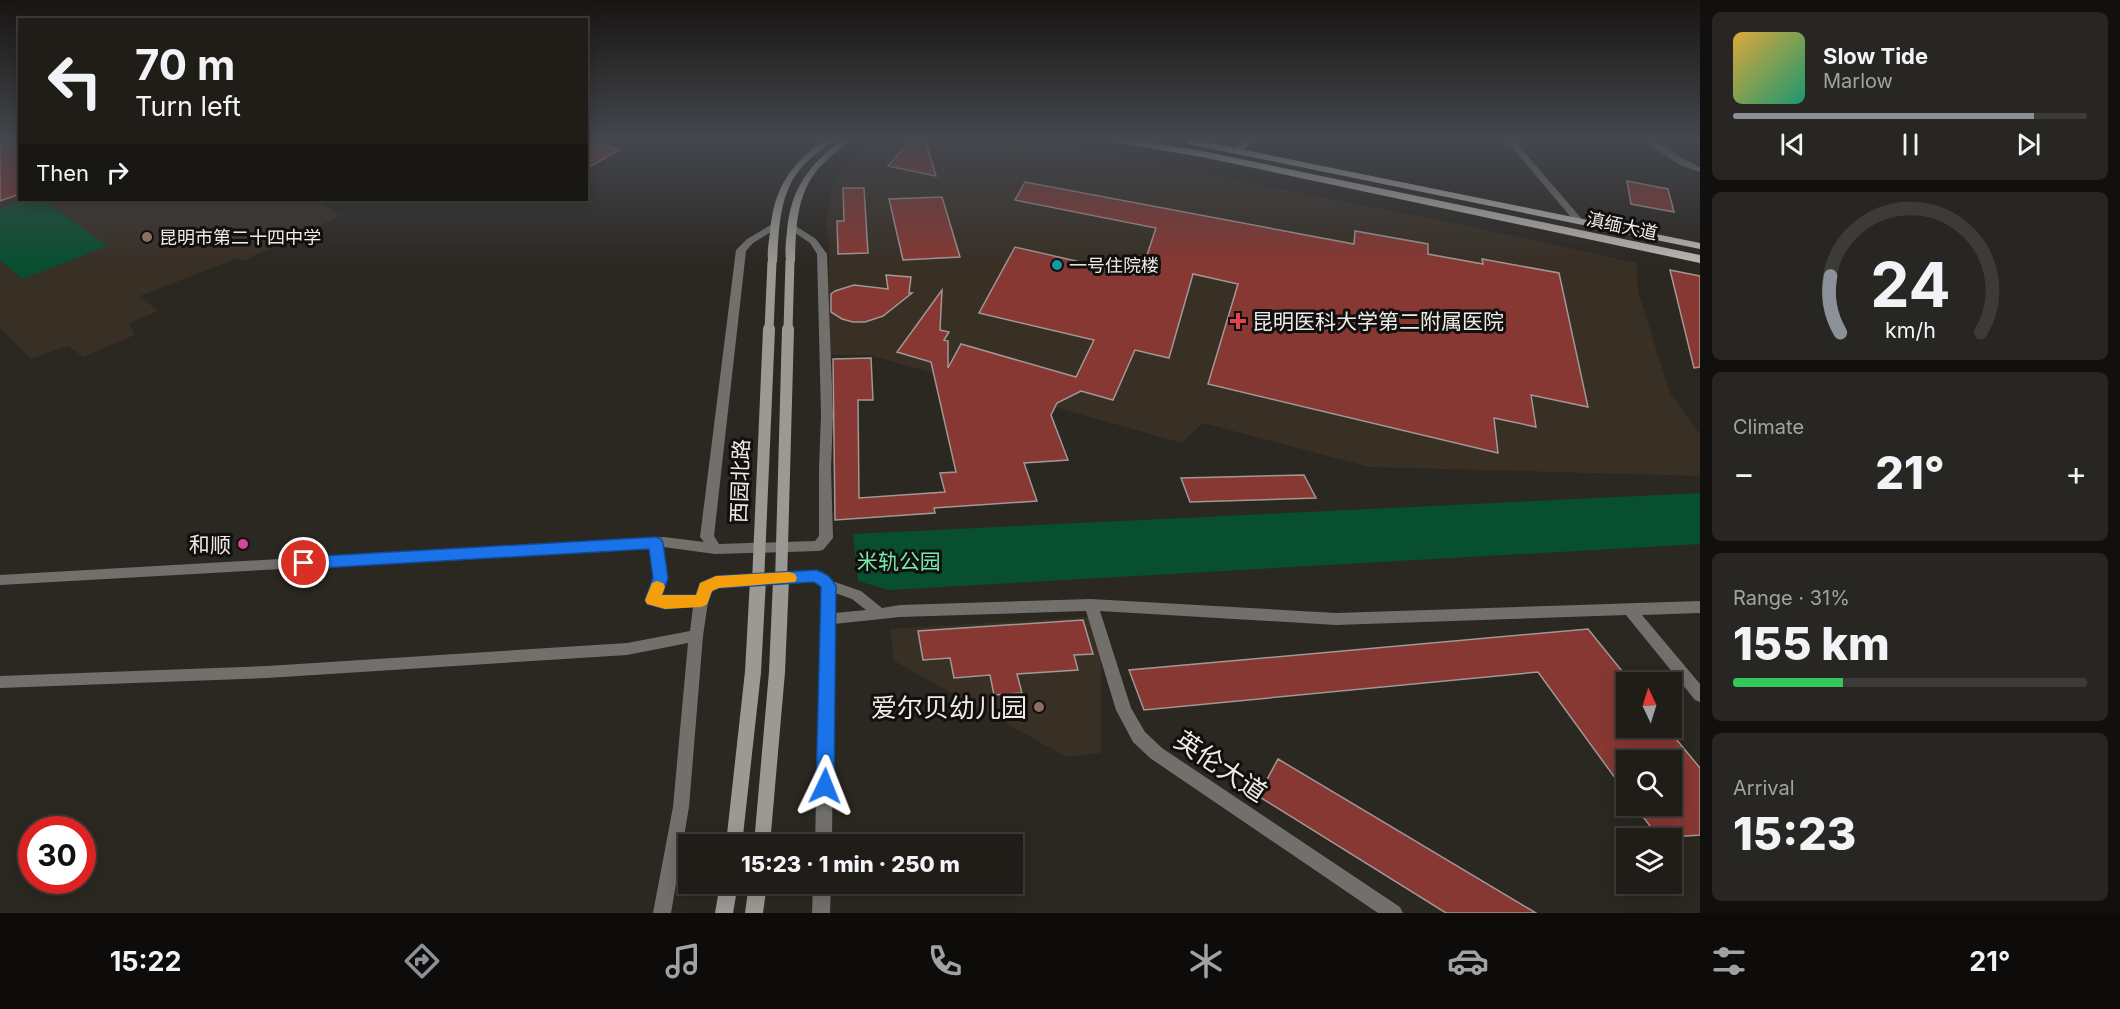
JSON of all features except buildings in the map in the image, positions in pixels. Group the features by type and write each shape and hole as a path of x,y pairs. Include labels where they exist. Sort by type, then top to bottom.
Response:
{"main road":[{"name":"西园北路","path":"735,834 753,672 774,226 780,194 787,182"},
{"name":"西园北路","path":"763,834 778,660 791,226 797,195 805,182"},
{"name":"滇缅大道","path":"1333,182 1700,259"},
{"name":"滇缅大道","path":"1392,182 1700,246"},
{"path":"724,913 727,894"},
{"path":"754,913 757,894"}],"street":[{"path":"1545,182 1578,220"},
{"path":"715,549 707,537 741,250 750,240 774,226"},
{"path":"0,580 656,543 715,549 818,546 826,538 825,468 828,415 822,254 813,241 791,226"},
{"path":"656,543 660,578 653,600 701,601"},
{"path":"662,913 681,807 701,601 706,588 716,582 816,576 824,580 828,586 823,834"},
{"path":"828,586 847,588 866,600 879,614"},
{"path":"828,619 900,611 1090,605 1336,619 1700,607"},
{"name":"英伦大道","path":"1090,605 1125,710 1139,737 1156,753 1394,913"},
{"path":"1630,610 1700,695"},
{"path":"0,682 267,672 627,649 696,636"},
{"path":"820,913 821,894"}],"shaded area":[{"name":"昆明市第二十四中学","path":"0,182 18,182 18,201 318,201 340,216 243,261 238,258 140,296 158,311 129,323 135,335 83,357 68,346 31,359 0,328"},
{"name":"昆明医科大学第二附属医院","path":"835,182 1243,182 1473,227 1637,263 1638,291 1670,393 1700,434 1700,476 1369,467 1203,423 1182,443 869,355 829,355 829,246 826,224"},
{"name":"爱尔贝幼儿园","path":"1089,617 1101,659 1101,753 1066,757 894,661 890,629"}],"green space":[{"path":"23,201 44,201 107,246 23,279 0,260 0,209"},
{"name":"米轨公园","path":"1700,493 1700,544 888,590 858,581 853,534"}],"slow traffic":[{"path":"657,587 653,600 701,601 706,588 716,582 789,578"}],"place":[{"name":"昆明市第二十四中学","path":"147,237"},
{"name":"一号住院楼","path":"1057,265"},
{"name":"昆明医科大学第二附属医院","path":"1238,321"},
{"name":"和顺","path":"243,544"},
{"name":"爱尔贝幼儿园","path":"1039,707"}],"route":[{"path":"304,563 656,543 660,578 653,600 665,602 701,601 706,588 716,582 816,576 824,580 828,586 825,786"}]}
